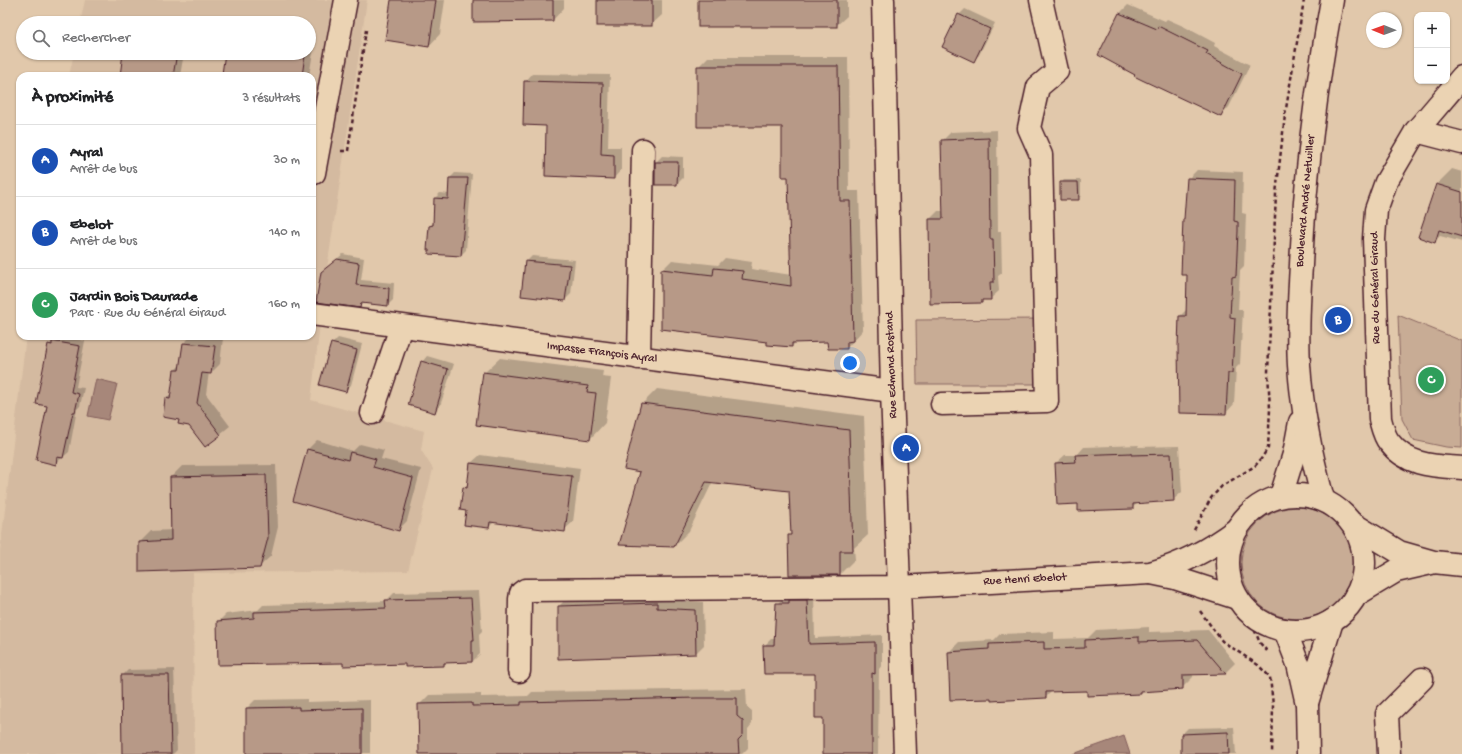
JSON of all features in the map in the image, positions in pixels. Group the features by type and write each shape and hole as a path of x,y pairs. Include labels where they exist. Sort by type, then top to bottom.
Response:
{"street":[{"path":"316,162 346,0"},
{"name":"Rue Edmond Rostand","path":"883,0 892,391 905,754"},
{"path":"942,404 1047,400 1041,155 1029,128 1038,87 1057,71 1041,0"},
{"name":"Boulevard André Netwiller","path":"1323,499 1312,458 1303,404 1299,365 1299,296 1302,238 1314,115 1332,0"},
{"name":"Rue du Général Giraud","path":"1462,77 1416,131 1386,182 1376,210 1374,240 1380,419 1388,442 1404,457 1421,465 1462,468"},
{"path":"1416,131 1462,143"},
{"path":"638,358 643,150"},
{"name":"Impasse François Ayral","path":"316,315 892,391"},
{"path":"372,413 401,327"},
{"name":"Boulevard André Netwiller","path":"1281,496 1294,454 1303,404"},
{"path":"1353,524 1359,536 1365,561 1363,579 1356,595 1346,610 1332,621 1314,629 1286,630 1263,622 1241,603 1229,576 1228,564 1232,540 1237,529 1252,510 1270,499 1281,496 1309,495 1323,499 1334,506 1353,524 1398,552 1434,562 1462,565"},
{"name":"Rue Henri Ebelot","path":"519,671 520,599 521,593 525,590 900,587 1150,573 1175,566 1192,559 1213,547 1237,529"},
{"path":"1356,595 1396,571 1434,562"},
{"name":"Rue Henri Ebelot","path":"1150,573 1193,584 1241,603"},
{"path":"1307,704 1332,621"},
{"path":"1286,630 1298,664 1307,704 1308,754"},
{"path":"1388,754 1387,714 1422,679"}],"path":[{"path":"1192,559 1193,532 1211,498 1222,486 1255,466 1268,448"},
{"path":"1193,584 1194,596 1200,611 1211,627 1222,640 1258,665 1270,677 1273,705 1272,754"},
{"path":"1241,603 1260,644 1270,653"}],"shaded area":[{"path":"85,0 367,0 325,282 311,400 424,431 421,450 433,469 408,571 193,573 194,754 0,754 0,551 26,340 316,340 316,72 70,72 72,60 316,60 316,16 82,16"},
{"path":"1398,315 1462,341 1462,448 1446,447 1413,440 1402,419"},
{"path":"1039,319 1039,384 917,384 916,320"},
{"path":"96,379 117,384 108,420 88,416"},
{"path":"1297,507 1318,511 1337,523 1349,542 1353,563 1349,584 1337,603 1318,615 1297,619 1276,615 1257,603 1245,584 1241,563 1245,542 1257,523 1276,511"},
{"path":"1124,736 1130,754 1073,754"}],"building":[{"path":"391,0 436,0 429,47 385,40"},
{"path":"473,0 553,0 553,21 473,22"},
{"path":"597,0 652,0 652,26 597,26"},
{"path":"698,0 837,0 837,27 698,27"},
{"path":"1119,13 1157,29 1158,26 1208,51 1206,54 1242,74 1221,117 1134,76 1135,75 1098,55"},
{"path":"958,14 990,29 974,62 942,47"},
{"path":"122,60 176,60 174,72 121,72"},
{"path":"224,60 304,60 303,72 222,72"},
{"path":"697,66 838,66 840,201 850,201 853,341 847,342 847,349 828,349 827,342 792,343 792,347 767,345 767,342 661,329 661,269 713,275 714,268 743,271 742,279 791,286 788,177 782,177 782,127 697,127"},
{"path":"524,81 603,83 601,154 614,155 614,179 545,176 546,126 523,125"},
{"path":"989,138 990,239 993,239 994,282 990,282 991,300 982,300 982,303 930,304 929,219 943,219 941,140"},
{"path":"655,162 678,162 677,185 655,185"},
{"path":"449,178 468,178 461,256 429,254 429,250 427,250 429,226 433,225 434,198 448,199"},
{"path":"1187,178 1235,180 1234,221 1238,222 1238,231 1236,276 1232,277 1230,317 1235,318 1232,373 1228,373 1226,414 1179,413 1179,316 1186,316 1187,275 1181,275 1183,219"},
{"path":"1060,182 1078,182 1079,200 1060,200"},
{"path":"1436,184 1462,192 1462,237 1439,230 1435,243 1418,237"},
{"path":"337,259 359,263 356,285 389,288 388,306 361,303 360,308 316,302 321,272"},
{"path":"525,261 570,265 565,301 521,296"},
{"path":"52,341 80,346 71,392 79,394 75,412 73,412 63,458 57,457 56,465 36,460 47,406 36,404 48,344 52,345"},
{"path":"183,343 215,346 211,374 202,373 197,403 221,435 205,447 189,426 178,424 179,420 163,417 165,398 170,399 174,370 179,370"},
{"path":"331,343 357,350 346,392 319,385"},
{"path":"421,361 448,369 435,413 408,405"},
{"path":"483,372 588,386 587,392 596,393 590,440 476,425"},
{"path":"641,403 849,430 853,551 840,551 840,575 789,575 788,535 791,535 789,491 706,482 674,547 619,545 640,472 624,469"},
{"path":"307,449 348,460 350,452 376,459 373,467 413,478 399,531 293,501"},
{"path":"1131,453 1131,455 1171,454 1174,501 1133,504 1133,509 1078,511 1078,504 1057,505 1055,463 1076,462 1075,455"},
{"path":"470,463 572,476 565,532 490,522 489,528 464,525 466,511 460,510 463,487 467,488"},
{"path":"266,475 268,538 260,568 139,572 139,542 171,540 170,477"},
{"path":"471,598 474,640 472,640 472,662 444,663 444,666 405,667 405,664 343,666 343,663 218,665 217,621 254,618 254,612 386,608 385,600"},
{"path":"789,600 807,600 809,644 875,642 875,674 872,673 872,754 823,754 823,718 815,718 815,674 764,674 763,645 774,645 776,603 789,603"},
{"path":"657,603 657,608 695,610 696,654 558,659 558,606"},
{"path":"1139,637 1139,642 1197,640 1226,674 1183,675 1183,689 1141,692 1141,694 1087,696 1087,691 1046,692 1046,698 991,701 991,699 950,700 948,652 989,649 989,644 1044,642 1044,649 1085,648 1085,640"},
{"path":"121,675 169,675 171,754 122,754"},
{"path":"737,698 737,716 743,721 743,735 738,740 739,754 419,754 418,704 472,703 472,706 521,705 521,702"},
{"path":"299,707 299,710 362,708 362,754 246,754 246,708"},
{"path":"1228,732 1229,754 1181,754 1181,734"}],"place":[{"name":"Ebelot","path":"1338,320"},
{"name":"Jardin Bois Daurade","path":"1431,380"},
{"name":"Ayral","path":"906,448"}]}
